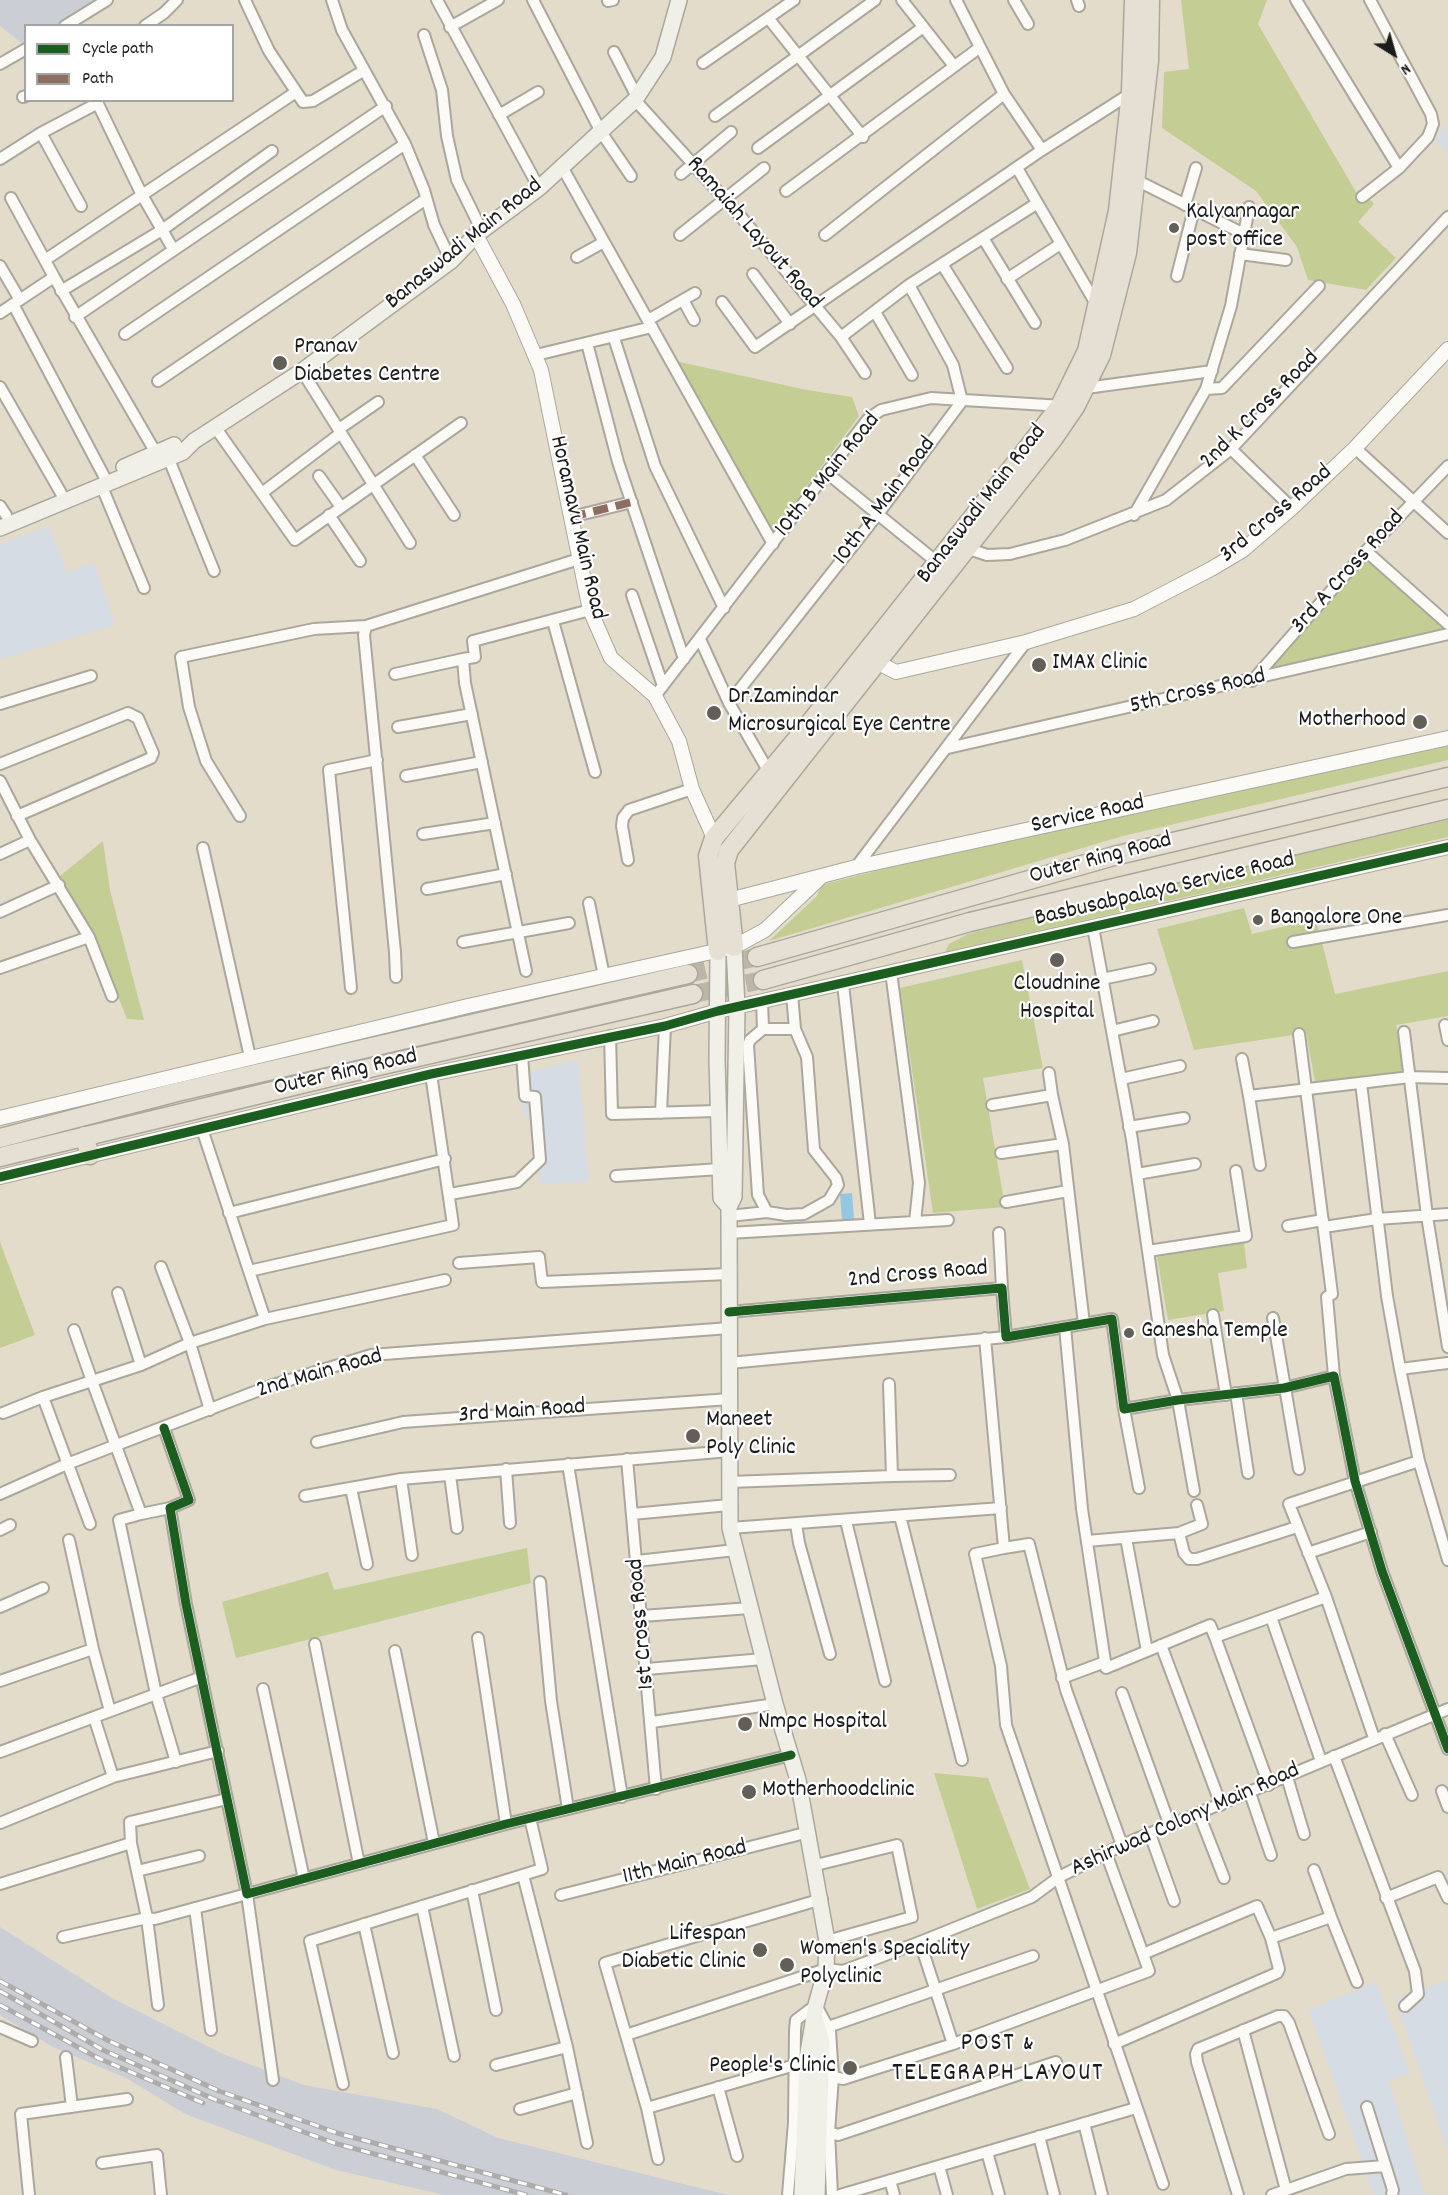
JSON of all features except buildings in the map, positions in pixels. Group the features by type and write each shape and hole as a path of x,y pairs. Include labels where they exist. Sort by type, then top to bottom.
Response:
{"main road":[{"name":"Banaswadi Main Road","path":"2,517 103,482 194,441 302,371 451,261 479,233 539,188 561,165 601,132 636,98 663,57 679,0"},
{"name":"Banaswadi Main Road","path":"726,949 729,900 725,863 729,850 938,563 1068,406 1086,388 1101,356 1127,253 1136,180 1138,92 1134,0"},
{"name":"Banaswadi Main Road","path":"714,838 966,548 1068,406 1087,351 1118,211 1138,92 1149,61 1150,0"},
{"name":"Banaswadi Main Road","path":"2,517 61,493 103,482"},
{"name":"Outer Ring Road","path":"757,957 1104,858 1448,777"},
{"name":"Outer Ring Road","path":"763,980 961,925 1448,809"},
{"path":"714,838 708,856 737,1007 734,1197 729,1212 730,1528 775,1704 791,1755 816,1865 827,1941 825,1969 807,2059 802,2195"},
{"path":"726,949 718,1011 717,1112 721,1198 729,1212"},
{"name":"Outer Ring Road","path":"0,1138 177,1092 688,974"},
{"name":"Outer Ring Road","path":"0,1157 693,994"},
{"path":"84,1136 90,1155"},
{"path":"815,2010 822,2042 817,2195"}],"street":[{"path":"68,24 107,0"},
{"path":"148,24 177,0"},
{"path":"244,0 269,51 303,102 313,101 363,70"},
{"path":"332,0 342,30 405,144 451,261"},
{"path":"437,0 539,188"},
{"path":"450,27 498,0"},
{"path":"533,0 601,132 631,176"},
{"path":"703,63 794,0"},
{"path":"715,116 875,0"},
{"path":"957,0 1004,94 1042,150"},
{"path":"1014,0 1028,24"},
{"path":"1296,0 1399,168"},
{"path":"1362,196 1399,168 1428,137 1434,124 1431,114 1370,0"},
{"path":"904,1 922,28 954,66"},
{"path":"769,19 863,137"},
{"path":"758,148 922,28"},
{"path":"424,35 442,90 447,136 457,180 479,233"},
{"path":"786,191 863,137 979,48"},
{"path":"0,64 24,50"},
{"name":"Ramaiah Layout Road","path":"614,52 636,98 842,337 865,373"},
{"path":"45,260 296,92"},
{"path":"499,115 538,92"},
{"path":"722,302 754,347 1042,150 1138,92"},
{"path":"825,235 1004,94"},
{"path":"0,159 97,102 142,195 173,249"},
{"path":"75,318 173,249 386,106"},
{"path":"681,174 731,132"},
{"path":"41,133 81,206"},
{"path":"125,334 405,144"},
{"path":"61,291 162,230 272,151"},
{"path":"561,165 773,544"},
{"path":"680,235 764,168"},
{"path":"1017,168 1059,245 1096,304"},
{"path":"1177,276 1196,168"},
{"path":"1136,180 1244,234"},
{"path":"11,198 75,318 163,454 214,571"},
{"path":"158,381 426,199"},
{"path":"842,337 909,285 1036,204"},
{"path":"1134,515 1206,389 1231,306 1249,207"},
{"name":"2nd K Cross Road","path":"966,548 987,555 1010,554 1065,540 1134,515 1166,500 1231,449 1448,218"},
{"name":"Horamavu Main Road","path":"479,233 536,355 590,610 611,658 659,691 679,741 692,789 714,838"},
{"path":"983,238 1035,323"},
{"path":"577,257 604,242"},
{"path":"1007,279 1059,245"},
{"path":"1240,255 1286,260"},
{"path":"942,264 1007,368"},
{"path":"0,266 103,482 144,588"},
{"path":"753,274 790,324"},
{"path":"0,313 54,277"},
{"path":"909,285 953,365 962,401"},
{"path":"1206,389 1222,388 1319,286"},
{"path":"536,355 614,338 650,324 695,293"},
{"path":"683,300 694,320"},
{"path":"875,312 912,375"},
{"path":"614,338 655,466 724,608"},
{"path":"586,343 618,462 684,659"},
{"name":"3rd Cross Road","path":"870,658 896,672 1026,642 1134,609 1242,550 1292,508 1355,448 1448,349"},
{"path":"302,371 410,543"},
{"path":"1086,388 1212,371"},
{"path":"0,387 61,493"},
{"name":"10th B Main Road","path":"659,691 868,419 881,410 910,401 931,398 1068,406"},
{"name":"10th A Main Road","path":"729,703 878,514 962,401"},
{"path":"262,493 378,402"},
{"path":"215,427 295,540 460,423"},
{"path":"1355,448 1448,533"},
{"path":"1231,449 1292,508"},
{"path":"415,455 454,515"},
{"name":"3rd A Cross Road","path":"1251,681 1366,551 1448,466"},
{"path":"828,473 938,563"},
{"path":"318,476 341,507"},
{"path":"571,517 632,502"},
{"path":"329,515 360,561"},
{"path":"1366,551 1448,624"},
{"path":"240,816 206,761 189,707 182,657 314,629 366,626 579,559"},
{"path":"632,595 659,691"},
{"path":"395,674 475,657 473,641 590,610"},
{"path":"553,621 595,772"},
{"path":"366,626 364,635 396,977"},
{"name":"5th Cross Road","path":"948,748 1251,681 1448,634"},
{"path":"700,639 729,703 769,772"},
{"path":"856,867 1026,642"},
{"path":"463,659 472,714 526,971"},
{"path":"0,704 90,676"},
{"path":"0,764 128,713 138,718 153,753 151,758 17,816"},
{"path":"398,727 472,714"},
{"name":"Service Road","path":"729,900 856,867 1448,738"},
{"path":"351,988 329,770 377,760"},
{"path":"406,776 482,762"},
{"path":"0,781 3,795 89,937 112,996"},
{"path":"628,860 622,826 623,818 629,810 692,789"},
{"path":"423,834 495,823"},
{"path":"0,854 30,840"},
{"name":"Basbusabpalaya Service Road","path":"0,1177 431,1074 665,1026 792,994 1448,847"},
{"path":"203,848 250,1057"},
{"path":"427,889 506,874"},
{"path":"0,1118 250,1057 726,949 765,930 822,876"},
{"path":"0,912 59,885"},
{"path":"589,903 604,976"},
{"path":"1293,942 1448,915"},
{"path":"464,942 569,923"},
{"path":"1093,927 1137,1174 1163,1355 1178,1400 1194,1491"},
{"path":"0,968 89,937"},
{"path":"1102,979 1150,969"},
{"path":"891,972 919,1183 915,1222"},
{"path":"843,984 870,1224"},
{"path":"729,1212 767,1212 786,1215 808,1212 829,1200 838,1185 836,1178 814,1150 807,1056 795,1029 792,994"},
{"path":"762,1001 763,1029"},
{"path":"1112,1030 1153,1021"},
{"path":"1445,1025 1448,1040"},
{"path":"661,1113 665,1026"},
{"path":"767,1212 758,1195 748,1046 750,1040 763,1029 795,1029"},
{"path":"1404,1032 1426,1216 1448,1347"},
{"path":"1299,1034 1332,1294 1327,1297 1334,1376 1355,1481 1382,1571 1448,1749"},
{"path":"610,1036 612,1114 717,1112"},
{"path":"450,1194 517,1182 540,1160 535,1097 525,1096 522,1055"},
{"path":"1242,1059 1260,1165"},
{"path":"1121,1079 1180,1066"},
{"path":"1049,1073 1063,1144 1084,1324"},
{"path":"249,1271 453,1225 431,1074"},
{"path":"1249,1096 1410,1077 1448,1078"},
{"path":"1361,1083 1377,1220 1400,1369 1419,1461 1448,1560"},
{"path":"992,1105 1052,1095"},
{"path":"1129,1127 1184,1118"},
{"path":"202,1129 265,1319"},
{"path":"1001,1153 1063,1144"},
{"path":"229,1213 445,1159"},
{"path":"1137,1174 1195,1164"},
{"path":"616,1176 720,1169"},
{"path":"1148,1251 1212,1244 1246,1236 1236,1171"},
{"path":"1006,1202 1068,1191"},
{"path":"1288,1226 1448,1214"},
{"path":"729,1233 948,1220"},
{"path":"999,1233 1002,1288"},
{"path":"459,1263 539,1257 542,1282 729,1274"},
{"path":"161,1267 190,1343 210,1410"},
{"path":"3,1413 43,1397 141,1365 190,1343 265,1319 445,1280"},
{"name":"2nd Cross Road","path":"729,1312 1002,1288 1006,1337"},
{"path":"118,1293 141,1365"},
{"path":"1213,1315 1248,1473"},
{"path":"1273,1318 1299,1469"},
{"path":"729,1363 1006,1337 1112,1319 1124,1409 1139,1488"},
{"path":"1065,1327 1087,1541 1106,1668 1210,1626 1269,1785"},
{"name":"2nd Main Road","path":"0,1494 67,1464 277,1384 371,1355 729,1328"},
{"path":"74,1330 141,1514"},
{"path":"986,1338 1004,1548"},
{"path":"1400,1369 1448,1363"},
{"path":"1124,1409 1178,1400 1284,1388 1334,1376"},
{"path":"889,1384 892,1476"},
{"path":"43,1397 90,1524"},
{"name":"3rd Main Road","path":"317,1442 403,1422 730,1398"},
{"path":"164,1428 189,1500 170,1508 120,1520 156,1694 176,1762"},
{"path":"305,1496 401,1479 730,1451"},
{"name":"1st Cross Road","path":"627,1459 652,1722 656,1789"},
{"path":"1374,1738 1326,1597 1289,1504 1419,1461"},
{"path":"568,1464 622,1797"},
{"path":"506,1469 510,1523"},
{"path":"450,1475 457,1528"},
{"path":"730,1482 950,1475"},
{"path":"401,1479 412,1556"},
{"path":"351,1488 367,1564"},
{"path":"632,1514 729,1505"},
{"path":"1087,1541 1179,1533 1202,1524 1197,1505"},
{"path":"170,1508 186,1604 247,1894 273,2080"},
{"path":"730,1528 1001,1508"},
{"path":"900,1516 962,1760"},
{"path":"846,1521 885,1681"},
{"path":"796,1524 799,1543 830,1654"},
{"path":"1179,1533 1184,1553 1189,1559 1197,1559 1297,1527"},
{"path":"1308,1553 1371,1532"},
{"path":"1126,1538 1148,1651"},
{"path":"69,1540 93,1649 110,1711"},
{"path":"1122,1845 1062,1678 1029,1544 975,1554 1001,1666 1006,1725 1163,2184"},
{"path":"637,1561 735,1550"},
{"path":"540,1582 550,1701 568,1809"},
{"path":"0,1607 43,1588"},
{"path":"1215,1638 1326,1597"},
{"path":"642,1616 750,1608"},
{"path":"1271,1617 1321,1761"},
{"path":"478,1638 506,1824"},
{"path":"315,1644 359,1864"},
{"path":"1161,1646 1221,1805"},
{"path":"0,1681 93,1649"},
{"path":"395,1651 434,1843"},
{"path":"647,1670 763,1659"},
{"path":"1062,1678 1105,1662"},
{"path":"0,1752 202,1677"},
{"path":"263,1689 304,1879"},
{"path":"1122,1693 1170,1826"},
{"path":"652,1722 775,1704"},
{"name":"Ashirwad Colony Main Road","path":"825,1969 843,1971 1032,1897 1059,1877 1122,1845 1448,1708"},
{"path":"94,1717 113,1777"},
{"path":"1385,1734 1412,1795"},
{"path":"0,1822 113,1777 218,1751"},
{"path":"63,1937 147,1918 155,1919 506,1824 791,1755"},
{"path":"1334,1756 1414,1971 1418,1994 1416,1999 1405,2006"},
{"path":"1287,1777 1304,1834"},
{"path":"1442,1791 1448,1807"},
{"path":"1250,1793 1271,1855"},
{"path":"158,2005 147,1918 131,1843 130,1822 228,1799"},
{"path":"1199,1814 1224,1878"},
{"path":"343,2084 310,1941 542,1869 530,1818"},
{"name":"11th Main Road","path":"561,1895 809,1832"},
{"path":"1150,1834 1174,1900"},
{"path":"0,1884 131,1843"},
{"path":"816,1865 897,1845 912,1917 827,1941"},
{"path":"833,2077 843,2079 953,2044 1095,1989 1149,1971 1106,1853"},
{"path":"137,1871 199,1856"},
{"path":"1314,1870 1330,1917 1357,1982"},
{"path":"524,1875 567,2047 587,2143"},
{"path":"1386,1898 1443,1875 1448,1898"},
{"path":"472,1890 496,2010"},
{"path":"658,2159 647,2108 605,1963 822,1899"},
{"path":"422,1906 454,2056"},
{"path":"1114,2044 1277,1973 1279,1969 1271,1938 1257,1906 1143,1954"},
{"path":"195,1908 211,2030"},
{"path":"1271,1938 1330,1917"},
{"path":"364,1924 393,2053"},
{"path":"920,1942 953,2044"},
{"path":"828,2027 936,1992 1033,1956"},
{"path":"626,2035 825,1969"},
{"path":"788,2195 796,2020 815,2010 828,2027 833,2077 829,2132 832,2195"},
{"path":"1238,2195 1196,2054 1198,2049 1278,2016 1284,2016 1289,2023 1329,2134"},
{"path":"0,2027 32,2041"},
{"path":"1243,2030 1286,2190"},
{"path":"496,2065 567,2047"},
{"path":"66,2057 72,2107"},
{"path":"829,2132 838,2135 1056,2062"},
{"path":"647,2108 795,2065"},
{"path":"718,2087 737,2156"},
{"path":"520,2109 577,2093"},
{"path":"29,2195 21,2114 127,2099"},
{"path":"1367,2107 1392,2195"},
{"path":"840,2195 1136,2108"},
{"path":"1084,2123 1102,2195"},
{"path":"1038,2136 1054,2195"},
{"path":"987,2152 999,2195"},
{"path":"102,2163 157,2155 161,2195"},
{"path":"939,2166 947,2195"},
{"path":"1272,2195 1346,2169 1385,2166"},
{"path":"890,2180 894,2195"}],"shaded area":[{"path":"0,0 100,0 61,24 24,24 24,45 0,26"},
{"path":"1448,125 1448,154 1434,138"},
{"path":"49,526 67,573 94,562 115,625 0,659 0,544"},
{"path":"578,1060 589,1181 540,1185 534,1118 524,1116 519,1075"},
{"path":"0,1927 112,1998 223,2054 304,2085 437,2109 498,2138 728,2195 444,2195 336,2170 185,2114 126,2078 53,2047 0,2015"},
{"path":"1448,1980 1448,2152 1395,1999"},
{"path":"1376,1982 1410,2073 1389,2080 1425,2195 1374,2195 1309,2010"}],"green space":[{"path":"1181,0 1267,0 1258,24 1356,192 1362,189 1374,204 1358,222 1396,258 1366,290 1308,280 1297,247 1256,191 1162,128 1164,72 1189,69"},
{"path":"675,361 807,390 852,397 859,416 772,533"},
{"path":"1367,560 1445,629 1270,669"},
{"path":"1448,739 1448,760 1123,836 769,941 817,896 821,885 979,845"},
{"path":"1448,820 1448,837 945,952 949,944 968,934 1073,907"},
{"path":"103,841 110,890 144,1020 127,1019 90,927 60,876"},
{"path":"1244,908 1252,934 1316,919 1335,994 1448,971 1448,1016 1396,1025 1404,1074 1315,1082 1306,1033 1194,1050 1157,929"},
{"path":"1022,960 1043,1068 983,1078 1005,1207 933,1213 900,988"},
{"path":"0,1242 35,1335 0,1348"},
{"path":"1244,1243 1247,1268 1218,1273 1224,1311 1168,1320 1157,1257"},
{"path":"527,1548 531,1583 236,1658 222,1602 328,1572 334,1590"},
{"path":"934,1773 988,1778 1030,1889 977,1909"}],"water":[{"path":"852,1193 854,1219 842,1220 840,1194"}],"tunnel":[{"path":"688,974 757,957"},
{"path":"693,994 763,980"}],"railway":[{"path":"0,1981 109,2041 219,2091 337,2133 566,2195"},
{"path":"0,1991 103,2050 216,2100 334,2143 526,2195"},
{"path":"0,2005 98,2058 203,2103"}],"marked path":[{"path":"571,517 632,502"}],"cycle path":[{"path":"0,1177 431,1074 665,1026 718,1011 1448,847"},
{"path":"729,1312 1002,1288 1006,1337 1112,1319 1124,1409 1178,1400 1284,1388 1334,1376 1355,1481 1382,1571 1448,1749"},
{"path":"164,1428 189,1500 170,1508 186,1604 247,1894 506,1824 791,1755"}],"place":[{"name":"Kalyannagar post office","path":"1174,228"},
{"name":"Pranav Diabetes Centre","path":"280,363"},
{"name":"IMAX Clinic","path":"1039,665"},
{"name":"Dr.Zamindar Microsurgical Eye Centre","path":"714,713"},
{"name":"Motherhood","path":"1420,722"},
{"name":"Bangalore One","path":"1258,920"},
{"name":"Cloudnine Hospital","path":"1057,960"},
{"name":"Ganesha Temple","path":"1129,1333"},
{"name":"Maneet Poly Clinic","path":"693,1436"},
{"name":"Nmpc Hospital","path":"745,1724"},
{"name":"Motherhoodclinic","path":"749,1792"},
{"name":"Lifespan Diabetic Clinic","path":"760,1950"},
{"name":"Women's Speciality Polyclinic","path":"787,1965"},
{"name":"People's Clinic","path":"850,2068"}],"district":[{"name":"POST & TELEGRAPH LAYOUT","path":"998,2060"}]}
